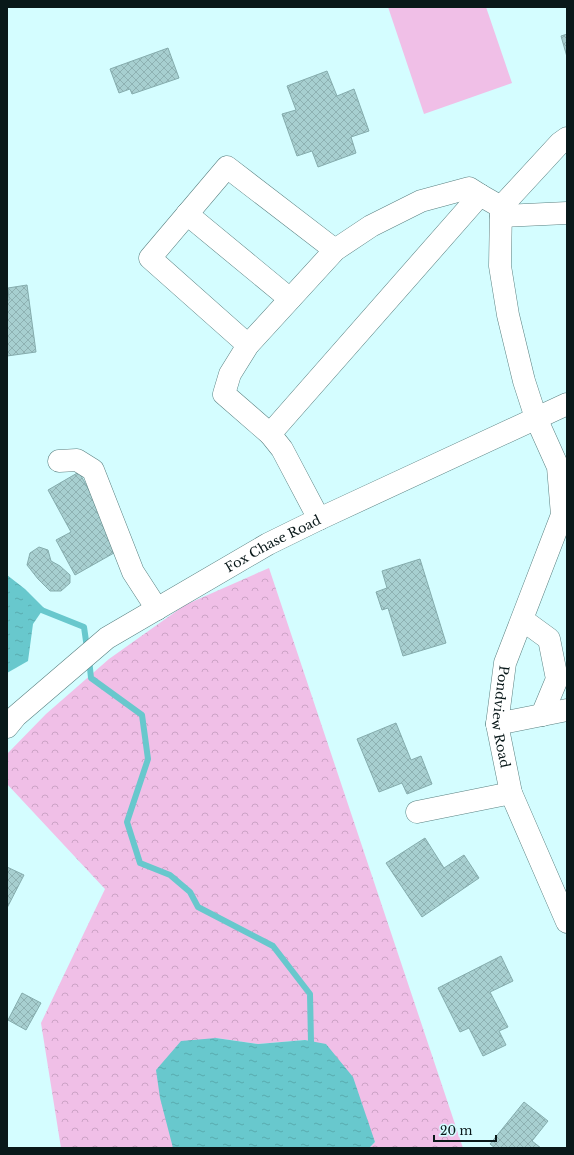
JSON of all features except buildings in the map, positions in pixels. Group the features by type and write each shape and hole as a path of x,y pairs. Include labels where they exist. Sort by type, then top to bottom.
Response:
{"street":[{"path":"501,212 560,143 567,138"},
{"path":"248,346 150,258 227,167 335,250"},
{"path":"319,519 282,449 270,434 224,394 230,374 248,346 335,250 371,226 421,201 469,188 501,212 567,213"},
{"path":"270,434 480,195"},
{"name":"Pondview Road","path":"501,212 500,266 508,315 524,381 536,418 558,467 562,515 505,663 497,724 511,793 567,922"},
{"path":"187,214 290,299"},
{"name":"Fox Chase Road","path":"7,727 16,716 107,638 268,544 567,404"},
{"path":"59,461 77,460 93,470 133,572 157,609"},
{"path":"522,620 549,639 557,679 542,715"},
{"path":"497,724 567,710"},
{"path":"417,812 511,793"}],"green space":[{"path":"388,7 486,7 512,83 424,114"},
{"path":"269,568 463,1148 369,1148 375,1142 312,1042 305,1040 258,1044 216,1038 174,1148 61,1148 41,1023 105,889 7,784 7,754 46,714 109,659 185,605"}],"water":[{"path":"7,575 25,589 44,608 33,624 28,661 7,673"},
{"path":"216,1038 258,1044 305,1040 326,1044 353,1077 375,1142 369,1148 173,1148 160,1098 156,1070 181,1041"}],"waterway":[{"path":"34,607 84,627 87,648"},
{"path":"89,659 91,678 142,715 148,759 127,822 140,863 170,875 190,892 198,907 273,946 310,994 311,1042"}]}
